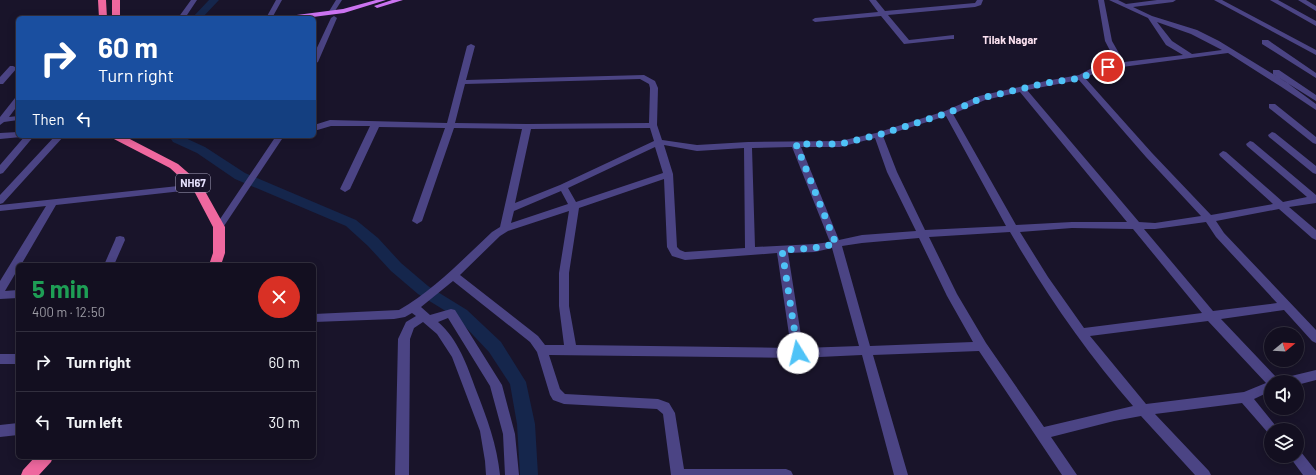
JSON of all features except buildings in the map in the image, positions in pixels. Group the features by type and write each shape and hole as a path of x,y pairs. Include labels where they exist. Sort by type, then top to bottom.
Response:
{"highway":[{"path":"102,0 103,16"},
{"path":"116,0 116,16"},
{"name":"NH67","path":"120,138 174,166 197,187 219,227 219,253 216,263"},
{"path":"29,475 43,459"}],"main road":[{"path":"316,20 383,0"},
{"path":"316,16 333,15 400,0"}],"street":[{"path":"182,16 194,0"},
{"path":"270,16 279,0 282,0"},
{"path":"316,57 339,0"},
{"path":"872,0 908,42 951,37"},
{"path":"815,20 975,5 978,4 980,0"},
{"path":"1101,0 1106,38 1112,53 1122,65"},
{"path":"1112,0 1133,5 1217,37 1291,81 1316,99"},
{"path":"1133,5 1173,0"},
{"path":"1217,0 1316,53"},
{"path":"1273,0 1316,24"},
{"path":"1301,0 1316,9"},
{"path":"1123,3 1150,16 1194,32 1230,51 1283,84 1316,108"},
{"path":"1150,16 1169,43 1192,57"},
{"path":"1265,42 1316,76"},
{"path":"417,221 450,126 471,46"},
{"path":"509,209 563,187 659,142 697,148 748,145 840,144 878,135 948,113 982,98 1046,83 1082,78 1095,70 1230,51"},
{"path":"0,70 15,68"},
{"path":"0,82 15,68"},
{"path":"461,82 641,77 647,79 652,83 654,88 653,126 668,174 672,247 676,253 685,256 814,248 862,239 923,234 1072,225 1155,226 1316,200"},
{"path":"1082,78 1089,89 1120,121 1150,156 1183,188 1210,218 1220,235 1316,338"},
{"path":"1022,89 1210,314 1266,375"},
{"path":"0,121 16,102"},
{"path":"1272,106 1316,141"},
{"path":"948,113 1012,229 1081,333 1143,410 1204,475"},
{"path":"0,121 16,118"},
{"path":"316,127 330,123 528,127 653,126"},
{"path":"345,189 375,125"},
{"path":"505,229 528,127"},
{"path":"0,136 16,135"},
{"path":"878,135 892,172 952,296 982,346 1043,433 1070,475"},
{"path":"1272,135 1316,171"},
{"path":"0,171 28,138"},
{"path":"0,201 58,138"},
{"path":"219,227 279,138"},
{"path":"796,144 836,244 901,475"},
{"path":"1250,144 1316,200"},
{"path":"748,145 750,251"},
{"path":"1223,154 1316,236"},
{"path":"316,318 394,315 405,312 436,286 453,275 496,234 505,229 668,174"},
{"path":"0,208 197,187"},
{"path":"563,187 574,206 564,273 564,306 571,350"},
{"path":"16,263 53,203"},
{"path":"110,263 120,240"},
{"path":"782,250 798,353"},
{"path":"0,290 16,264"},
{"path":"453,275 534,339 542,350 554,391 557,396 564,399 658,404 665,407 669,413 678,475 786,475"},
{"path":"0,295 16,294"},
{"path":"415,304 426,318 441,331 457,355 486,431 492,461 493,475"},
{"path":"1081,333 1210,314 1285,306"},
{"path":"402,475 404,339 410,326 426,318 451,313 496,385 509,434 512,475"},
{"path":"542,350 798,353 982,346"},
{"path":"0,359 16,359"},
{"path":"1304,378 1316,376"},
{"path":"1043,433 1114,415 1245,397 1264,389"},
{"path":"1245,397 1267,423"},
{"path":"0,430 16,429"},
{"path":"1302,463 1311,475"}],"waterway":[{"path":"199,16 214,0"},
{"path":"176,138 201,150 240,176 351,223 373,242 396,267 423,290 462,314 495,347 518,382 526,424 529,475"}],"district":[{"name":"Tilak Nagar","path":"1010,40"}],"route":[{"path":"798,353 782,250 814,248 836,244 796,144 840,144 878,135 948,113 982,98 1046,83 1082,78 1095,70 1108,67"}]}
